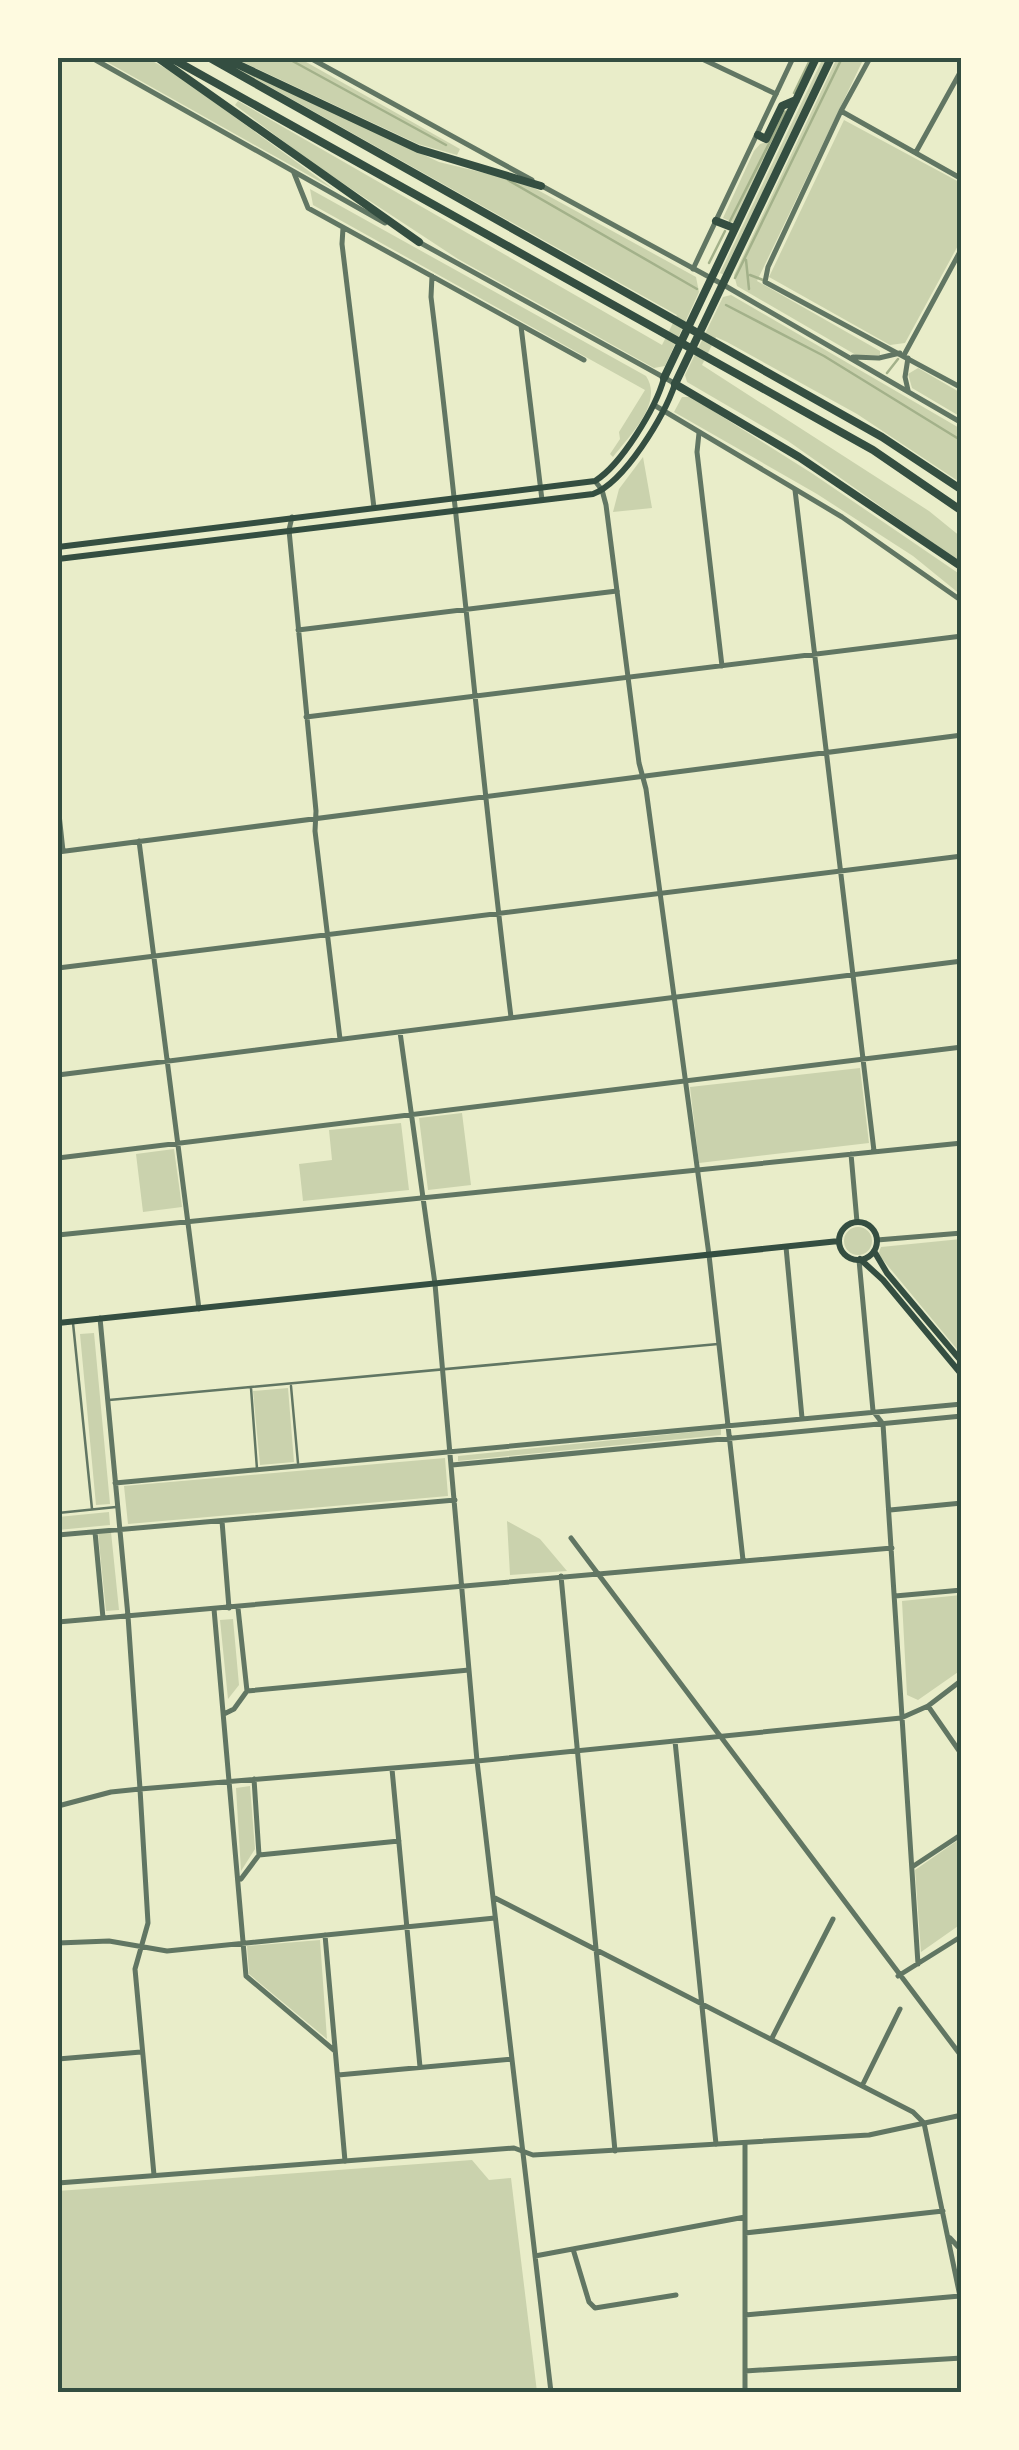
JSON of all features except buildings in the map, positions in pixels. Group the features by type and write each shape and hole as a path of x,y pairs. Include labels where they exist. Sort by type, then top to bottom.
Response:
{"main road":[{"path":"158,58 419,242"},
{"path":"171,58 873,450 962,512"},
{"path":"210,58 882,437 962,490"},
{"path":"224,58 418,149 542,186"},
{"path":"58,548 595,481 613,466 654,405 709,278 816,58"},
{"path":"58,559 602,490 617,478 664,412 831,58"},
{"path":"758,135 766,139 782,106 796,100"},
{"path":"716,221 734,228"},
{"path":"675,384 800,457 962,567"},
{"path":"962,1362 878,1260 872,1229 857,1222 842,1230 839,1242 848,1256 860,1260 883,1280 962,1375"},
{"path":"58,1323 839,1242"},
{"path":"860,1260 874,1251"}],"street":[{"path":"92,58 675,384"},
{"path":"310,58 722,284 962,423"},
{"path":"700,58 776,94"},
{"path":"693,269 794,58"},
{"path":"870,58 764,275 765,282 962,388"},
{"path":"916,152 962,68"},
{"path":"841,111 962,179"},
{"path":"292,170 308,208 584,360"},
{"path":"343,228 374,508"},
{"path":"914,396 906,385 904,356 962,248"},
{"path":"432,276 457,499 473,696 511,1017"},
{"path":"521,326 542,500"},
{"path":"849,356 904,356"},
{"path":"654,405 883,543 962,601"},
{"path":"699,433 697,452 722,666"},
{"path":"595,481 602,490 618,591 709,1255 744,1560"},
{"path":"795,490 874,1152"},
{"path":"292,517 289,530 298,630 340,1039"},
{"path":"298,630 618,591"},
{"path":"306,716 962,636"},
{"path":"58,805 60,851 962,735"},
{"path":"139,841 200,1309"},
{"path":"58,968 962,856"},
{"path":"58,1075 962,961"},
{"path":"400,1032 435,1284 477,1761 550,2392"},
{"path":"58,1158 962,1047"},
{"path":"58,1235 962,1142"},
{"path":"852,1154 857,1222"},
{"path":"877,1240 962,1232"},
{"path":"786,1247 802,1418"},
{"path":"860,1260 872,1412 883,1424 918,1964"},
{"path":"100,1318 140,1789 148,1923 135,1969 154,2176"},
{"path":"115,1483 962,1404"},
{"path":"452,1465 962,1416"},
{"path":"58,1535 455,1500"},
{"path":"890,1510 962,1503"},
{"path":"222,1520 229,1608"},
{"path":"94,1532 103,1618"},
{"path":"571,1538 962,2057"},
{"path":"58,1622 892,1548"},
{"path":"561,1576 615,2151"},
{"path":"895,1596 962,1590"},
{"path":"224,1714 237,1705 246,1691 238,1607"},
{"path":"214,1609 246,1976 334,2051"},
{"path":"246,1691 470,1670"},
{"path":"58,1806 111,1792 477,1761 902,1718 928,1706 962,1680"},
{"path":"928,1706 962,1755"},
{"path":"675,1741 716,2144"},
{"path":"392,1768 420,2067"},
{"path":"239,1881 259,1855 254,1779"},
{"path":"912,1868 962,1834"},
{"path":"259,1855 399,1841"},
{"path":"493,1897 913,2112 924,2123 961,2305"},
{"path":"58,1943 109,1941 167,1951 495,1918"},
{"path":"772,2038 834,1919"},
{"path":"325,1934 345,2161"},
{"path":"898,1976 962,1936"},
{"path":"862,2086 900,2009"},
{"path":"58,2059 142,2052"},
{"path":"338,2075 512,2059"},
{"path":"58,2183 514,2148 533,2155 869,2135 962,2115"},
{"path":"745,2142 745,2392"},
{"path":"745,2233 943,2211"},
{"path":"535,2256 745,2217"},
{"path":"948,2236 962,2252"},
{"path":"574,2249 589,2302 595,2308 676,2295"},
{"path":"745,2314 960,2296"},
{"path":"745,2371 962,2358"}],"lane":[{"path":"73,1321 92,1510"},
{"path":"108,1400 720,1344"},
{"path":"291,1384 299,1466"},
{"path":"251,1388 258,1470"},
{"path":"58,1513 118,1507"}],"green space":[{"path":"100,58 147,58 174,73 335,190"},
{"path":"234,58 299,58 460,149 457,155 418,144"},
{"path":"823,58 827,58 724,275 720,273"},
{"path":"837,58 864,58 757,281 880,351 880,355 856,355 737,286 734,275"},
{"path":"227,63 439,162 525,183 696,277 699,292 665,366 654,368 458,259 315,165 235,105 238,101 662,345 677,315"},
{"path":"789,108 734,223 723,218 754,151 767,142 783,111"},
{"path":"844,120 961,183 961,240 905,343 890,345 769,277"},
{"path":"310,189 646,376 651,397 648,408 613,457 610,454 620,439 619,432 645,390 313,205"},
{"path":"731,295 961,429 961,483 857,414 727,342 716,337 702,365 929,511 961,537 961,563 788,441 687,382 685,375 723,297"},
{"path":"918,368 961,393 961,417 912,388 908,374"},
{"path":"682,397 691,397 813,474 961,575 961,595 913,556 817,494 674,412"},
{"path":"643,457 652,508 613,512 619,489"},
{"path":"860,1068 869,1143 699,1163 690,1087"},
{"path":"462,1113 471,1185 428,1190 419,1118"},
{"path":"401,1123 409,1190 303,1201 299,1164 332,1160 329,1130"},
{"path":"174,1149 182,1207 143,1212 136,1154"},
{"path":"858,1227 868,1231 872,1241 868,1251 858,1255 848,1251 844,1241 848,1231"},
{"path":"961,1239 961,1354 878,1254 881,1247"},
{"path":"94,1333 110,1504 96,1505 80,1334"},
{"path":"288,1388 294,1462 260,1465 253,1391"},
{"path":"721,1429 721,1435 458,1461 458,1456"},
{"path":"445,1458 448,1496 128,1524 124,1486"},
{"path":"109,1512 110,1525 58,1530 58,1517"},
{"path":"507,1521 540,1539 567,1571 510,1575"},
{"path":"111,1532 119,1610 106,1611 98,1533"},
{"path":"961,1595 961,1670 918,1700 907,1695 902,1601"},
{"path":"233,1619 239,1685 228,1699 220,1620"},
{"path":"250,1786 255,1849 241,1871 236,1788"},
{"path":"961,1838 961,1924 921,1952 915,1870"},
{"path":"320,1940 327,2039 249,1974 247,1946"},
{"path":"472,2160 489,2180 511,2178 537,2392 58,2392 58,2191"}],"waterway":[{"path":"287,58 446,145"},
{"path":"794,93 811,58"},
{"path":"735,278 842,58"},
{"path":"730,221 785,112"},
{"path":"508,180 697,289"},
{"path":"709,263 725,231"},
{"path":"746,260 749,289"},
{"path":"750,275 763,280"},
{"path":"726,305 824,356 962,441"},
{"path":"887,373 898,359"}]}
